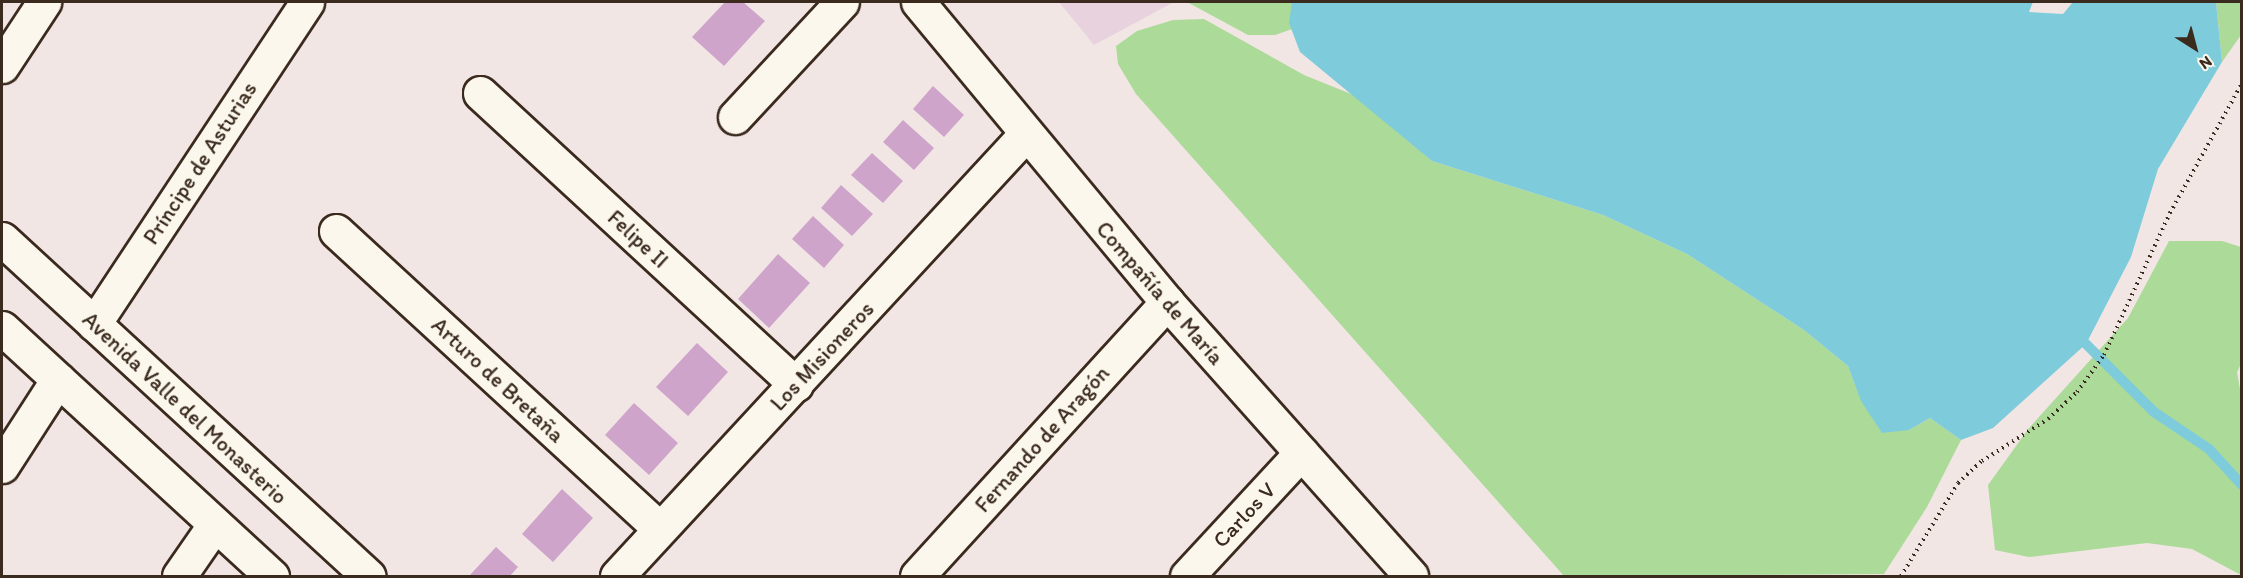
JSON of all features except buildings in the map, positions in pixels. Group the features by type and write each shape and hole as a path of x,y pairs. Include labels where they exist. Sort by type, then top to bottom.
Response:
{"street":[{"path":"2,66 44,2"},
{"name":"Príncipe de Asturias","path":"94,324 306,2"},
{"path":"735,117 842,2"},
{"name":"Compañía de María","path":"918,2 1025,135 1167,302 1411,576"},
{"name":"Felipe II","path":"480,93 796,385"},
{"name":"Los Misioneros","path":"617,576 1025,135"},
{"name":"Arturo de Bretaña","path":"336,231 660,529"},
{"name":"Avenida Valle del Monasterio","path":"2,239 369,576"},
{"name":"Fernando de Aragón","path":"917,576 1167,302"},
{"path":"2,328 272,576"},
{"path":"2,466 58,379"},
{"name":"Carlos V","path":"1187,576 1301,453"},
{"path":"180,576 216,524"}],"path":[{"path":"1901,576 1958,483 1982,461 2048,419 2077,392 2104,355 2170,213 2241,83"}],"shaded area":[{"path":"1059,2 1174,2 1094,45"}],"green space":[{"path":"1187,2 1324,2 1298,27 1275,35 1248,35"},
{"path":"2216,2 2241,2 2241,35 2222,62"},
{"path":"1204,19 1304,75 1361,98 1432,161 1603,215 1687,254 1804,330 1848,366 1858,392 1909,430 1930,418 1961,440 1927,507 1884,574 1564,576 1136,94 1118,64 1116,46 1137,31 1173,20"},
{"path":"2169,241 2222,241 2241,247 2242,362 2237,372 2242,401 2241,575 2192,549 2147,543 2029,557 1995,550 1988,485 2029,428 2128,318"}],"water":[{"path":"1292,2 2033,2 2029,12 2063,14 2073,2 2216,2 2222,62 2158,169 2131,257 2086,344 1993,428 1961,440 1930,418 1909,430 1882,433 1861,401 1848,366 1804,330 1687,254 1603,215 1432,161 1300,52 1289,23"}],"waterway":[{"path":"2086,344 2154,412 2209,449 2242,485"}]}
